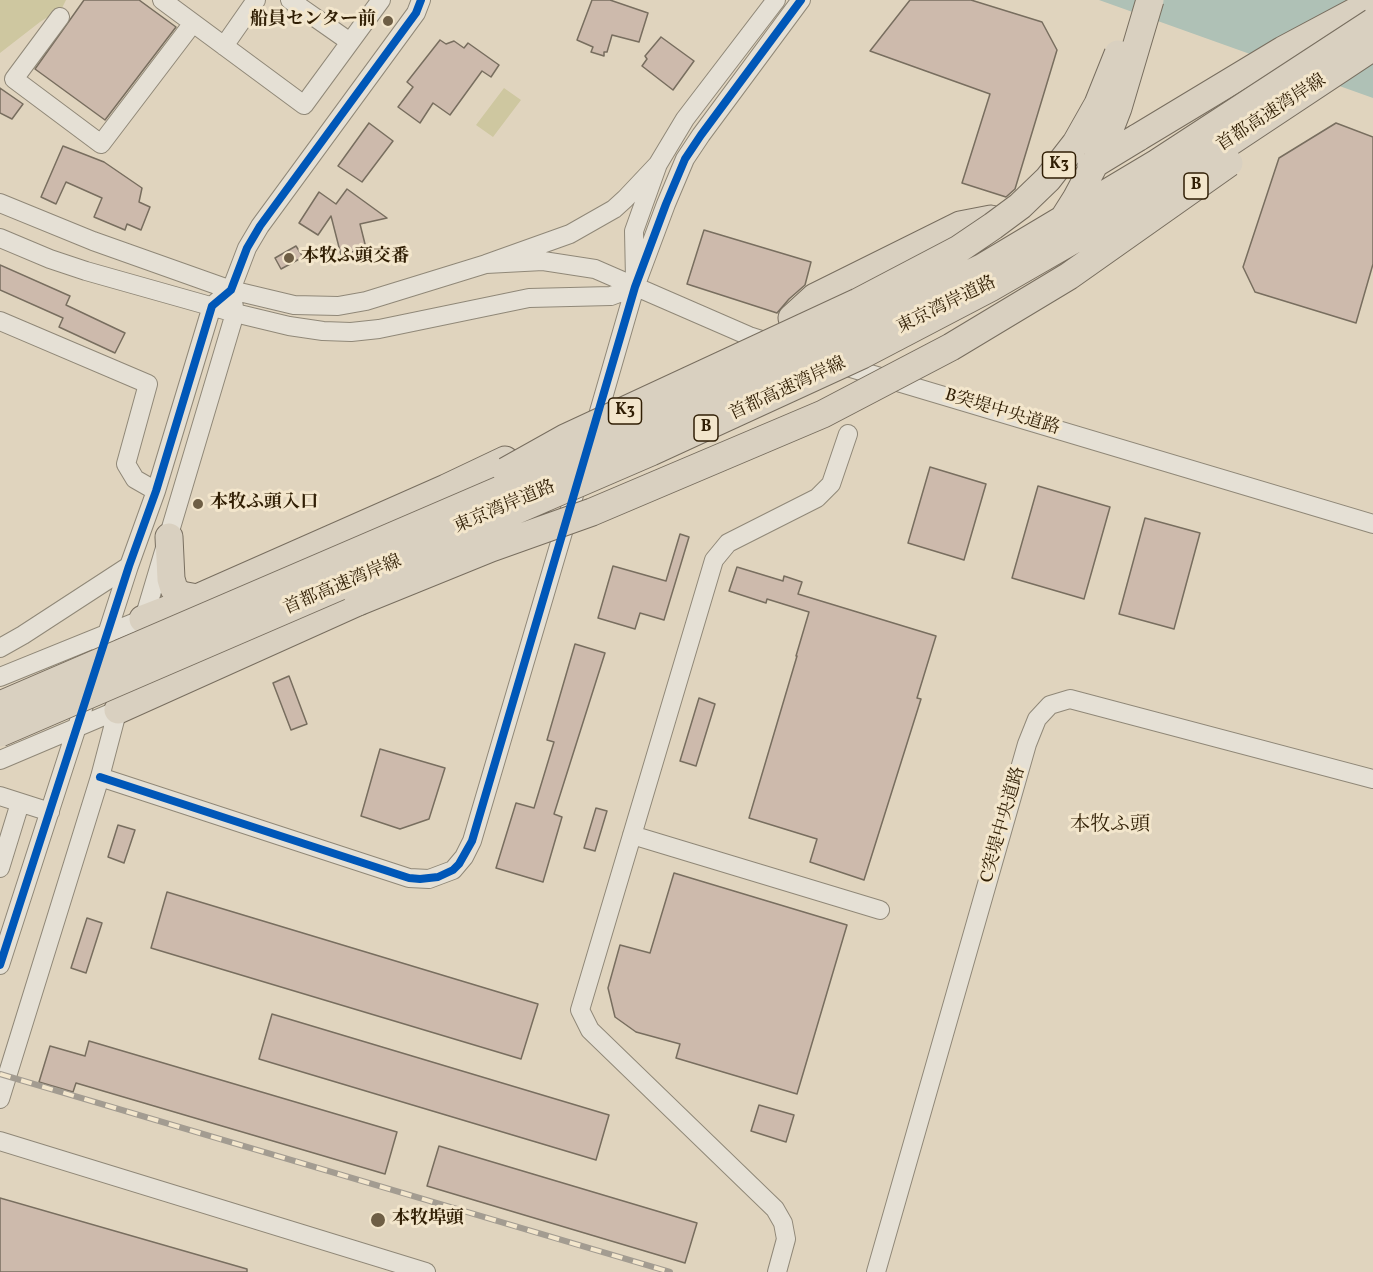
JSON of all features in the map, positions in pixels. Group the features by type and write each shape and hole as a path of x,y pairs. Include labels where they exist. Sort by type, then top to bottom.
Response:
{"highway":[{"name":"K3","path":"333,550 858,302 959,249 993,226 1020,206 1048,179 1076,143 1098,104 1124,37 1135,0"},
{"name":"K3","path":"319,596 584,504 872,379 914,358 966,323 986,308 1028,266 1048,241 1076,198 1101,152 1118,108 1150,0"},
{"path":"143,619 333,550 446,488 1064,182 1282,50 1373,2"},
{"name":"首都高速湾岸線","path":"0,705 333,550 674,415 792,361 983,267 1157,163 1373,22"},
{"name":"東京湾岸道路","path":"0,713 677,421 1043,250 1093,223 1197,158 1373,42"},
{"name":"首都高速湾岸線","path":"0,733 720,422 862,355 1031,265 1133,204 1373,47"},
{"name":"B","path":"592,512 823,414 897,376 1011,312 1117,243 1231,162 1373,47"},
{"name":"東京湾岸道路","path":"0,725 754,399 1037,263 1116,219 1373,53"},
{"path":"118,710 358,602 491,548 592,512 1060,261 1156,201 1221,153"},
{"path":"505,460 960,290"},
{"path":"169,537 171,579 174,589 181,595 197,598"}],"street":[{"path":"162,0 304,105 381,0"},
{"path":"224,46 256,0"},
{"path":"290,0 350,42"},
{"path":"0,965 129,566 156,491 212,306 231,290 247,248 273,208 418,6 434,0"},
{"path":"635,287 634,231 658,164 685,119 776,0"},
{"path":"100,777 409,878 429,879 453,870 465,857 472,842 635,287 666,204 685,159 801,0"},
{"path":"60,17 14,79 101,144 193,23"},
{"path":"0,203 93,241 231,290 294,305 338,306 366,301 486,264 570,234 626,200 658,164"},
{"path":"0,238 86,271 235,313 309,330 351,332 392,326 516,300 542,297 611,297 635,287"},
{"name":"B突堤中央道路","path":"486,264 543,261 562,262 595,269 749,336 1373,524"},
{"path":"0,1099 100,777 143,619 235,313 231,290"},
{"path":"0,321 148,384 126,464 135,478 156,491"},
{"path":"777,1272 786,1239 783,1223 775,1209 590,1030 580,1010 714,560 728,543 817,498 831,484 848,434"},
{"path":"0,648 129,566"},
{"path":"0,677 143,619"},
{"name":"C突堤中央道路","path":"876,1272 1027,744 1037,718 1050,705 1070,699 1373,779"},
{"path":"0,760 118,710"},
{"path":"28,749 49,748 59,754 65,764"},
{"path":"0,796 50,812"},
{"path":"0,868 20,803"},
{"path":"632,836 880,910"},
{"path":"0,1141 376,1265 426,1272"}],"shaded area":[{"path":"0,0 66,0 62,8 0,53"},
{"path":"1099,0 1373,0 1373,98 1113,5"},
{"path":"504,88 521,100 493,137 476,125"}],"building":[{"path":"84,0 139,0 176,27 105,120 35,69"},
{"path":"592,0 610,0 648,13 639,42 612,35 604,56 591,52 593,47 577,40"},
{"path":"910,0 971,0 1042,22 1057,50 1015,189 1006,197 962,183 990,94 870,51"},
{"path":"661,37 694,61 673,90 642,66 647,59 645,56"},
{"path":"440,40 446,44 454,41 464,48 468,43 499,65 491,77 482,71 450,115 433,103 420,123 398,107 413,87 407,82"},
{"path":"0,88 23,104 12,119 0,113"},
{"path":"369,123 393,141 362,182 338,166"},
{"path":"1336,123 1373,137 1373,264 1356,323 1255,292 1243,267 1279,158"},
{"path":"63,146 104,162 142,188 139,202 150,207 141,230 127,224 125,230 94,217 102,198 66,182 56,204 41,197"},
{"path":"347,189 387,218 360,224 366,248 341,255 331,216 318,235 299,223 319,192 336,204"},
{"path":"704,230 811,262 805,285 777,313 687,284"},
{"name":"本牧ふ頭交番","path":"296,246 303,257 281,269 275,258"},
{"path":"0,265 70,296 66,305 125,333 115,353 59,327 63,318 0,290"},
{"path":"930,467 986,484 964,560 908,543"},
{"path":"1038,486 1110,507 1084,599 1012,578"},
{"path":"1145,518 1200,533 1174,629 1119,614"},
{"path":"680,534 689,537 664,620 640,613 635,629 598,618 613,566 666,581"},
{"path":"737,567 783,581 784,576 802,582 798,594 936,636 917,698 921,699 864,880 810,862 817,839 749,818 809,612 767,599 766,603 729,591"},
{"path":"575,644 605,653 554,814 562,817 543,882 496,868 516,803 534,808 554,742 547,740"},
{"path":"289,676 307,724 291,730 273,683"},
{"path":"699,698 715,704 696,766 680,761"},
{"path":"380,749 445,768 429,819 400,829 361,816"},
{"path":"596,808 607,811 595,851 584,848"},
{"path":"118,825 135,830 124,863 108,857"},
{"path":"674,873 847,925 797,1094 676,1058 680,1044 636,1032 615,1017 608,988 620,945 650,953"},
{"path":"167,892 538,1004 521,1059 151,948"},
{"path":"87,918 102,923 86,973 71,968"},
{"path":"272,1014 609,1115 596,1160 259,1059"},
{"path":"89,1041 397,1132 385,1174 76,1083 73,1092 39,1082 50,1046 85,1056"},
{"path":"759,1105 794,1115 786,1142 751,1131"},
{"path":"439,1146 697,1223 685,1263 427,1186"},
{"path":"0,1198 247,1269 247,1272 0,1272"}],"railway":[{"path":"0,1074 670,1272"}],"cycle path":[{"path":"0,965 129,566 156,491 212,306 231,290 247,248 260,226 416,13 421,0"},
{"path":"100,777 409,878 438,877 453,870 459,864 472,841 635,287 666,204 685,159 801,0"}],"place":[{"name":"船員センター前","path":"388,21"},
{"name":"本牧ふ頭交番","path":"289,258"},
{"name":"本牧ふ頭入口","path":"198,504"},
{"name":"本牧埠頭","path":"378,1220"}],"district":[{"name":"本牧ふ頭","path":"1110,826"}]}
